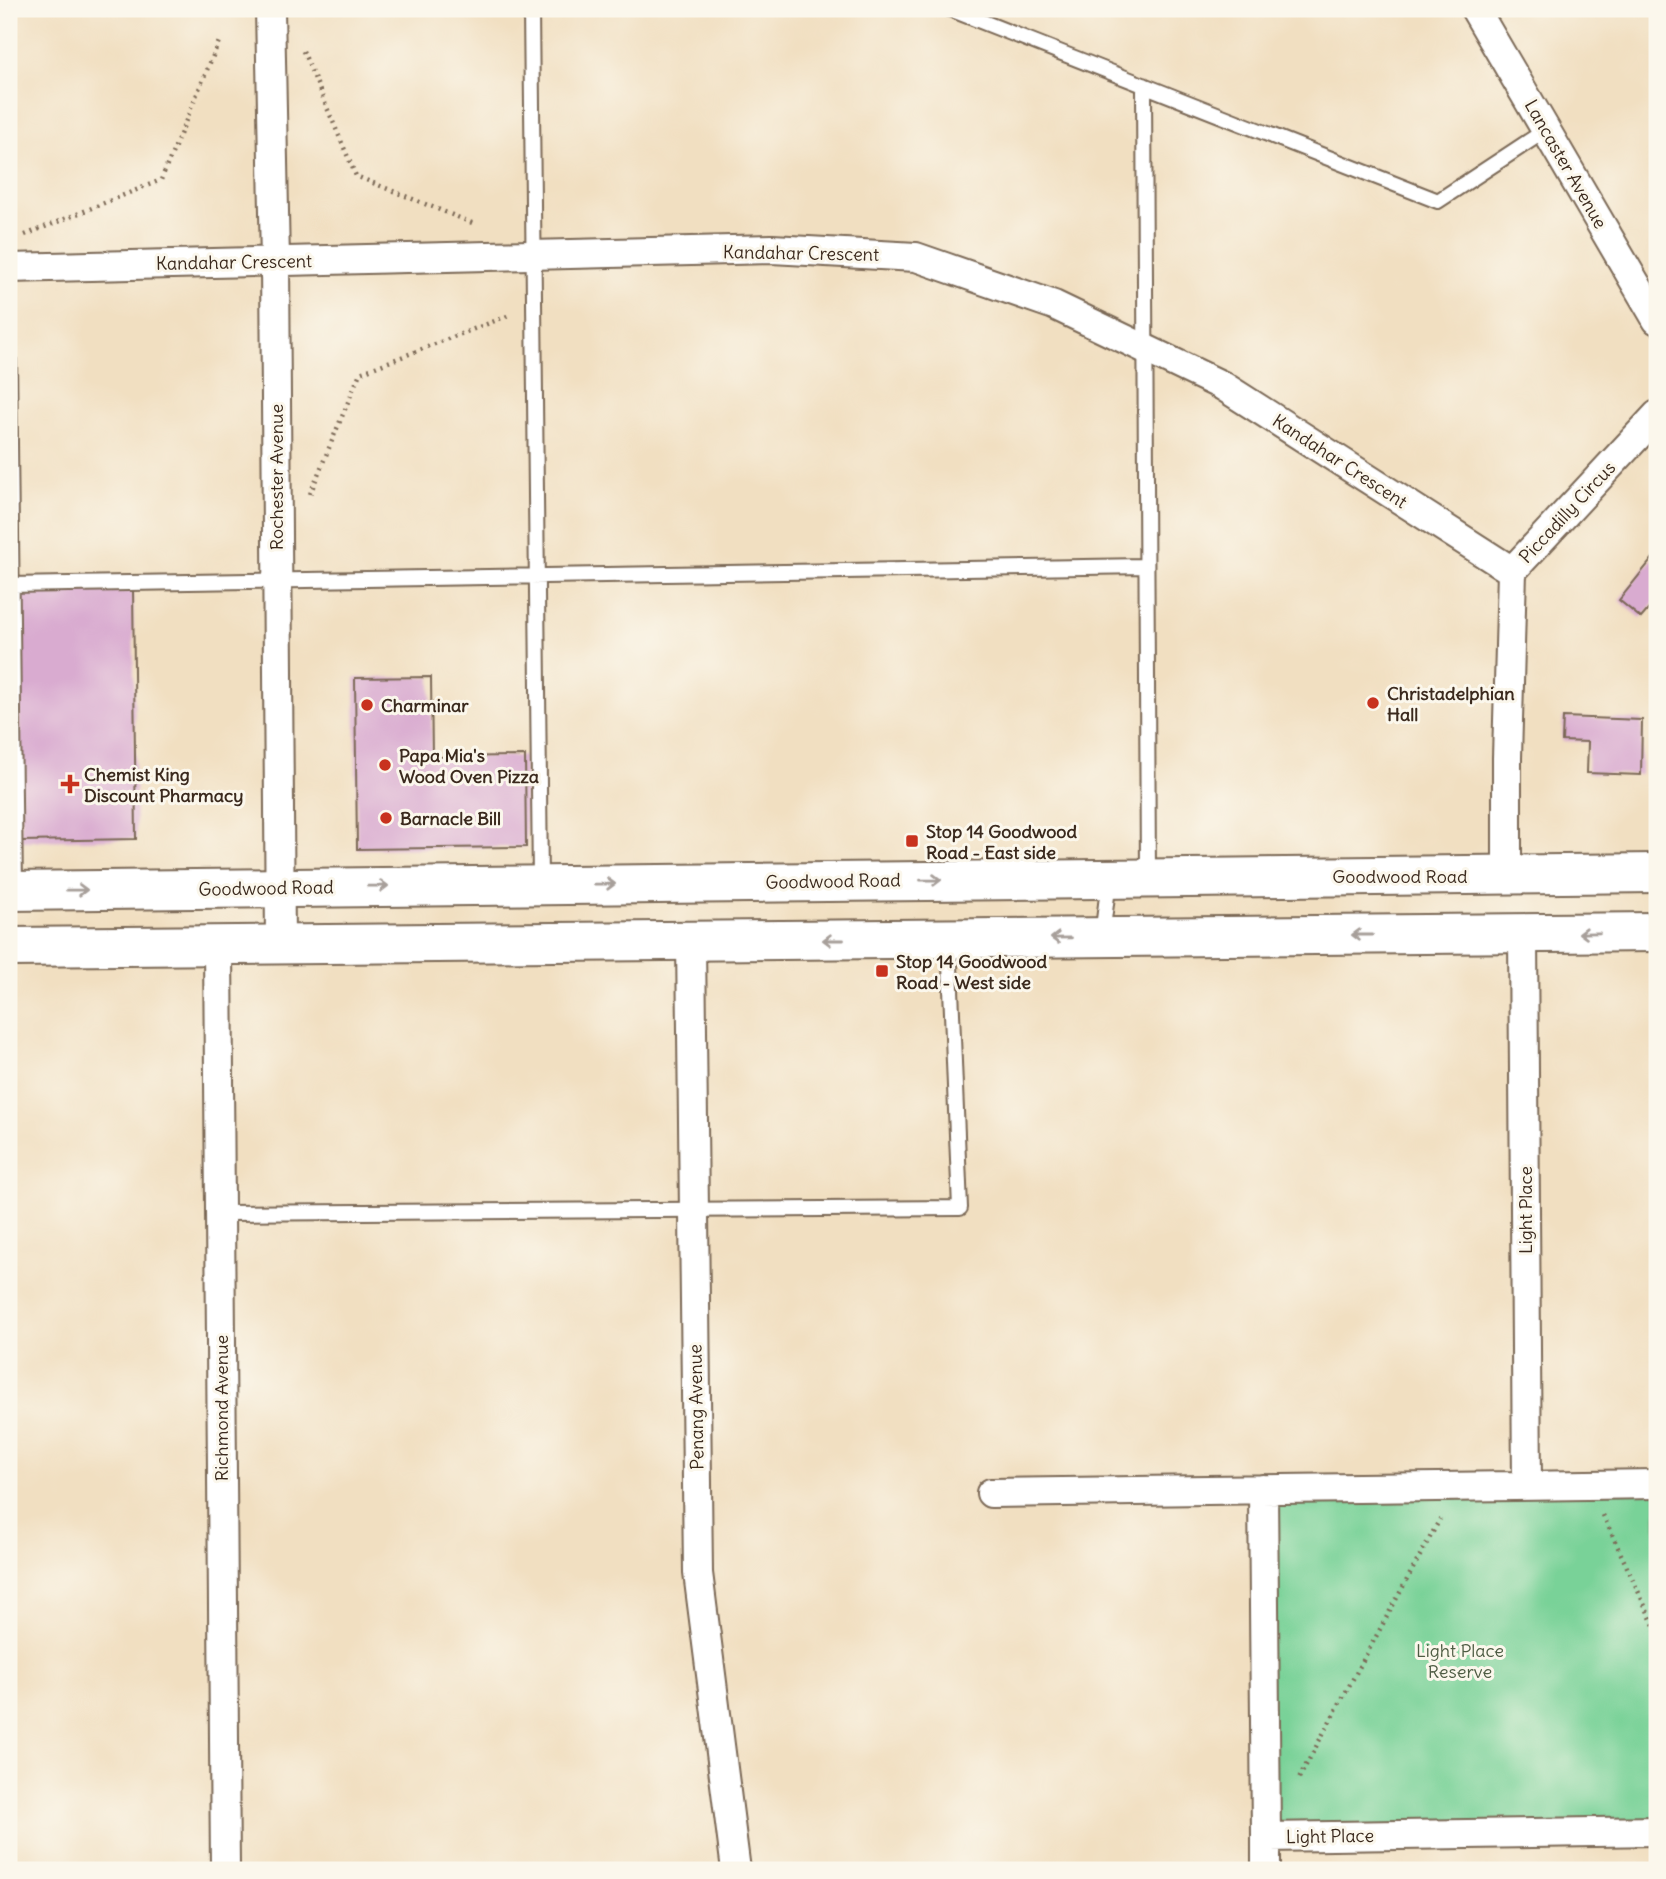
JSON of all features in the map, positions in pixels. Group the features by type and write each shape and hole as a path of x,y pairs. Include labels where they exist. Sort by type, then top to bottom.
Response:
{"main road":[{"name":"Goodwood Road","path":"12,891 1657,873"},
{"path":"9,947 1657,932"}],"street":[{"name":"Rochester Avenue","path":"271,9 279,944"},
{"name":"Lancaster Avenue","path":"1475,9 1657,320"},
{"name":"Kandahar Crescent","path":"9,268 772,249 916,257 1054,304 1223,386 1513,571"},
{"name":"Piccadilly Circus","path":"1507,875 1507,758 1513,571 1657,415"},
{"name":"Light Place","path":"1522,934 1527,1486"},
{"name":"Penang Avenue","path":"691,941 698,1573 736,1870"},
{"name":"Richmond Avenue","path":"218,945 225,1870"},
{"path":"991,1493 1657,1484"},
{"name":"Light Place","path":"1263,1489 1266,1837 1657,1831"},
{"path":"1266,1837 1266,1870"}],"lane":[{"path":"531,9 540,884"},
{"path":"950,9 1438,201 1546,130"},
{"path":"1144,85 1147,878"},
{"path":"9,353 12,891"},
{"path":"10,585 1145,566"},
{"path":"1102,937 1109,878"},
{"path":"220,1213 960,1208 949,939"}],"path":[{"path":"22,236 161,180 220,39"},
{"path":"302,47 356,176 479,226"},
{"path":"305,506 360,373 534,306"},
{"path":"1589,1485 1657,1632"},
{"path":"1293,1789 1458,1486"}],"green space":[{"name":"Light Place Reserve","path":"1657,1484 1657,1831 1266,1837 1263,1489"}],"building":[{"path":"1657,553 1657,606 1654,603 1641,618 1619,600"},
{"path":"133,588 136,839 21,841 18,590"},
{"path":"431,677 432,757 525,756 526,847 357,849 355,678"},
{"path":"1563,717 1642,720 1641,775 1587,773 1588,742 1562,741"}],"place":[{"name":"Christadelphian Hall","path":"1373,703"},
{"name":"Charminar","path":"367,705"},
{"name":"Papa Mia's Wood Oven Pizza","path":"385,765"},
{"name":"Chemist King Discount Pharmacy","path":"70,784"},
{"name":"Barnacle Bill","path":"386,818"},
{"name":"Stop 14 Goodwood Road - East side","path":"912,841"},
{"name":"Stop 14 Goodwood Road - West side","path":"882,971"}]}
